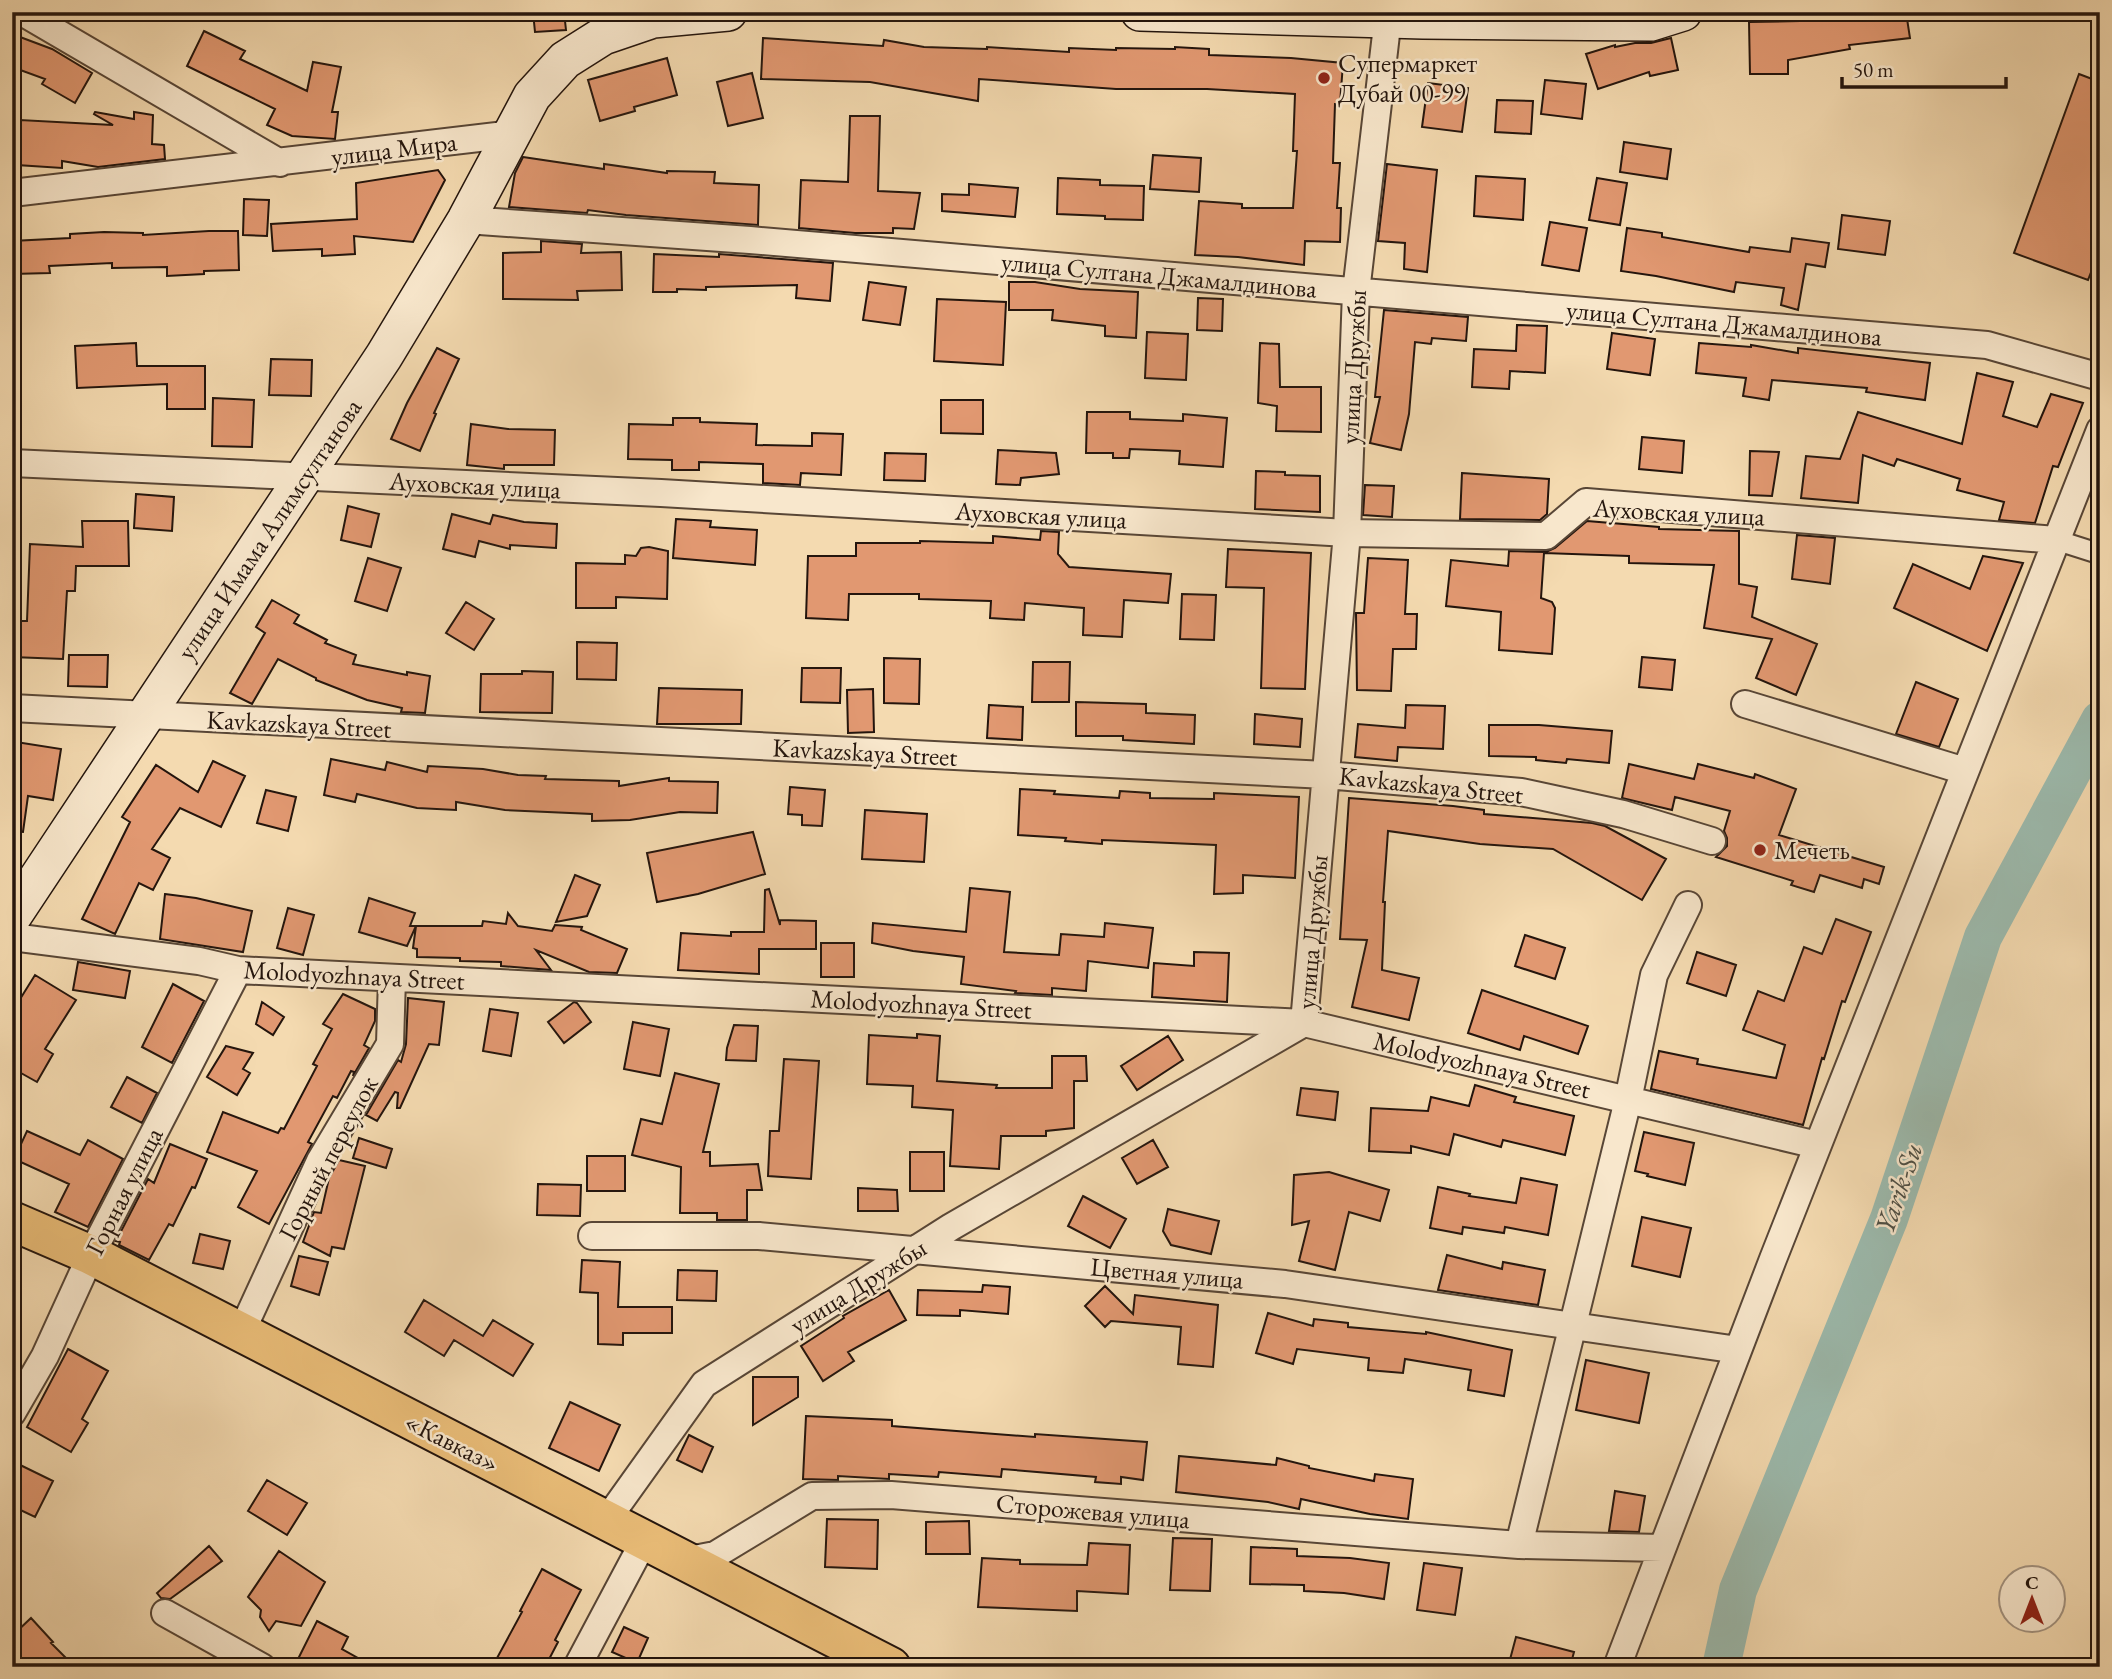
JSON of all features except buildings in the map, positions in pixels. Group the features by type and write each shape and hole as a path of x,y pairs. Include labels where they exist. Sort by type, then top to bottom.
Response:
{"highway":[{"name":"«Кавказ»","path":"12,1221 91,1255 891,1667"}],"main road":[{"path":"513,134 532,96 565,60 603,37 649,15 728,12"},
{"path":"1140,12 1651,22 1683,12"},
{"name":"улица Имама Алимсултанова","path":"12,917 384,356 466,220 513,134"}],"street":[{"path":"22,12 280,163"},
{"name":"улица Дружбы","path":"606,1521 704,1384 951,1227 1304,1023 1347,533 1356,292 1411,16"},
{"name":"улица Мира","path":"12,193 513,134"},
{"name":"улица Султана Джамалдинова","path":"466,220 750,240 1987,345 2100,377"},
{"path":"1617,1667 1817,1145 1965,771 2060,542 2100,429"},
{"name":"Ауховская улица","path":"12,463 661,493 1347,533 1546,536 1586,502 2060,542"},
{"path":"2060,542 2100,554"},
{"path":"1745,704 1965,771"},
{"name":"Kavkazskaya Street","path":"12,708 1326,775 1521,792 1623,814 1712,841"},
{"path":"1518,1545 1628,1100 1654,975 1688,905"},
{"name":"Molodyozhnaya Street","path":"12,937 199,961 238,970 1304,1023 1817,1145"},
{"name":"Горная улица","path":"12,1413 45,1356 91,1255 238,970"},
{"name":"Горный переулок","path":"241,1333 320,1161 390,1044 392,978"},
{"name":"Цветная улица","path":"592,1236 760,1236 1285,1284 1738,1350"},
{"name":"Сторожевая улица","path":"684,1561 715,1555 813,1496 891,1495 1518,1545 1662,1548"},
{"path":"577,1667 644,1541"},
{"path":"165,1613 262,1667"}],"waterway":[{"name":"Yarik-Su","path":"1721,1667 1738,1590 1889,1219 1983,937 2100,720"}],"place":[{"name":"Супермаркет Дубай 00-99","path":"1324,78"},
{"name":"Мечеть","path":"1760,850"}]}
